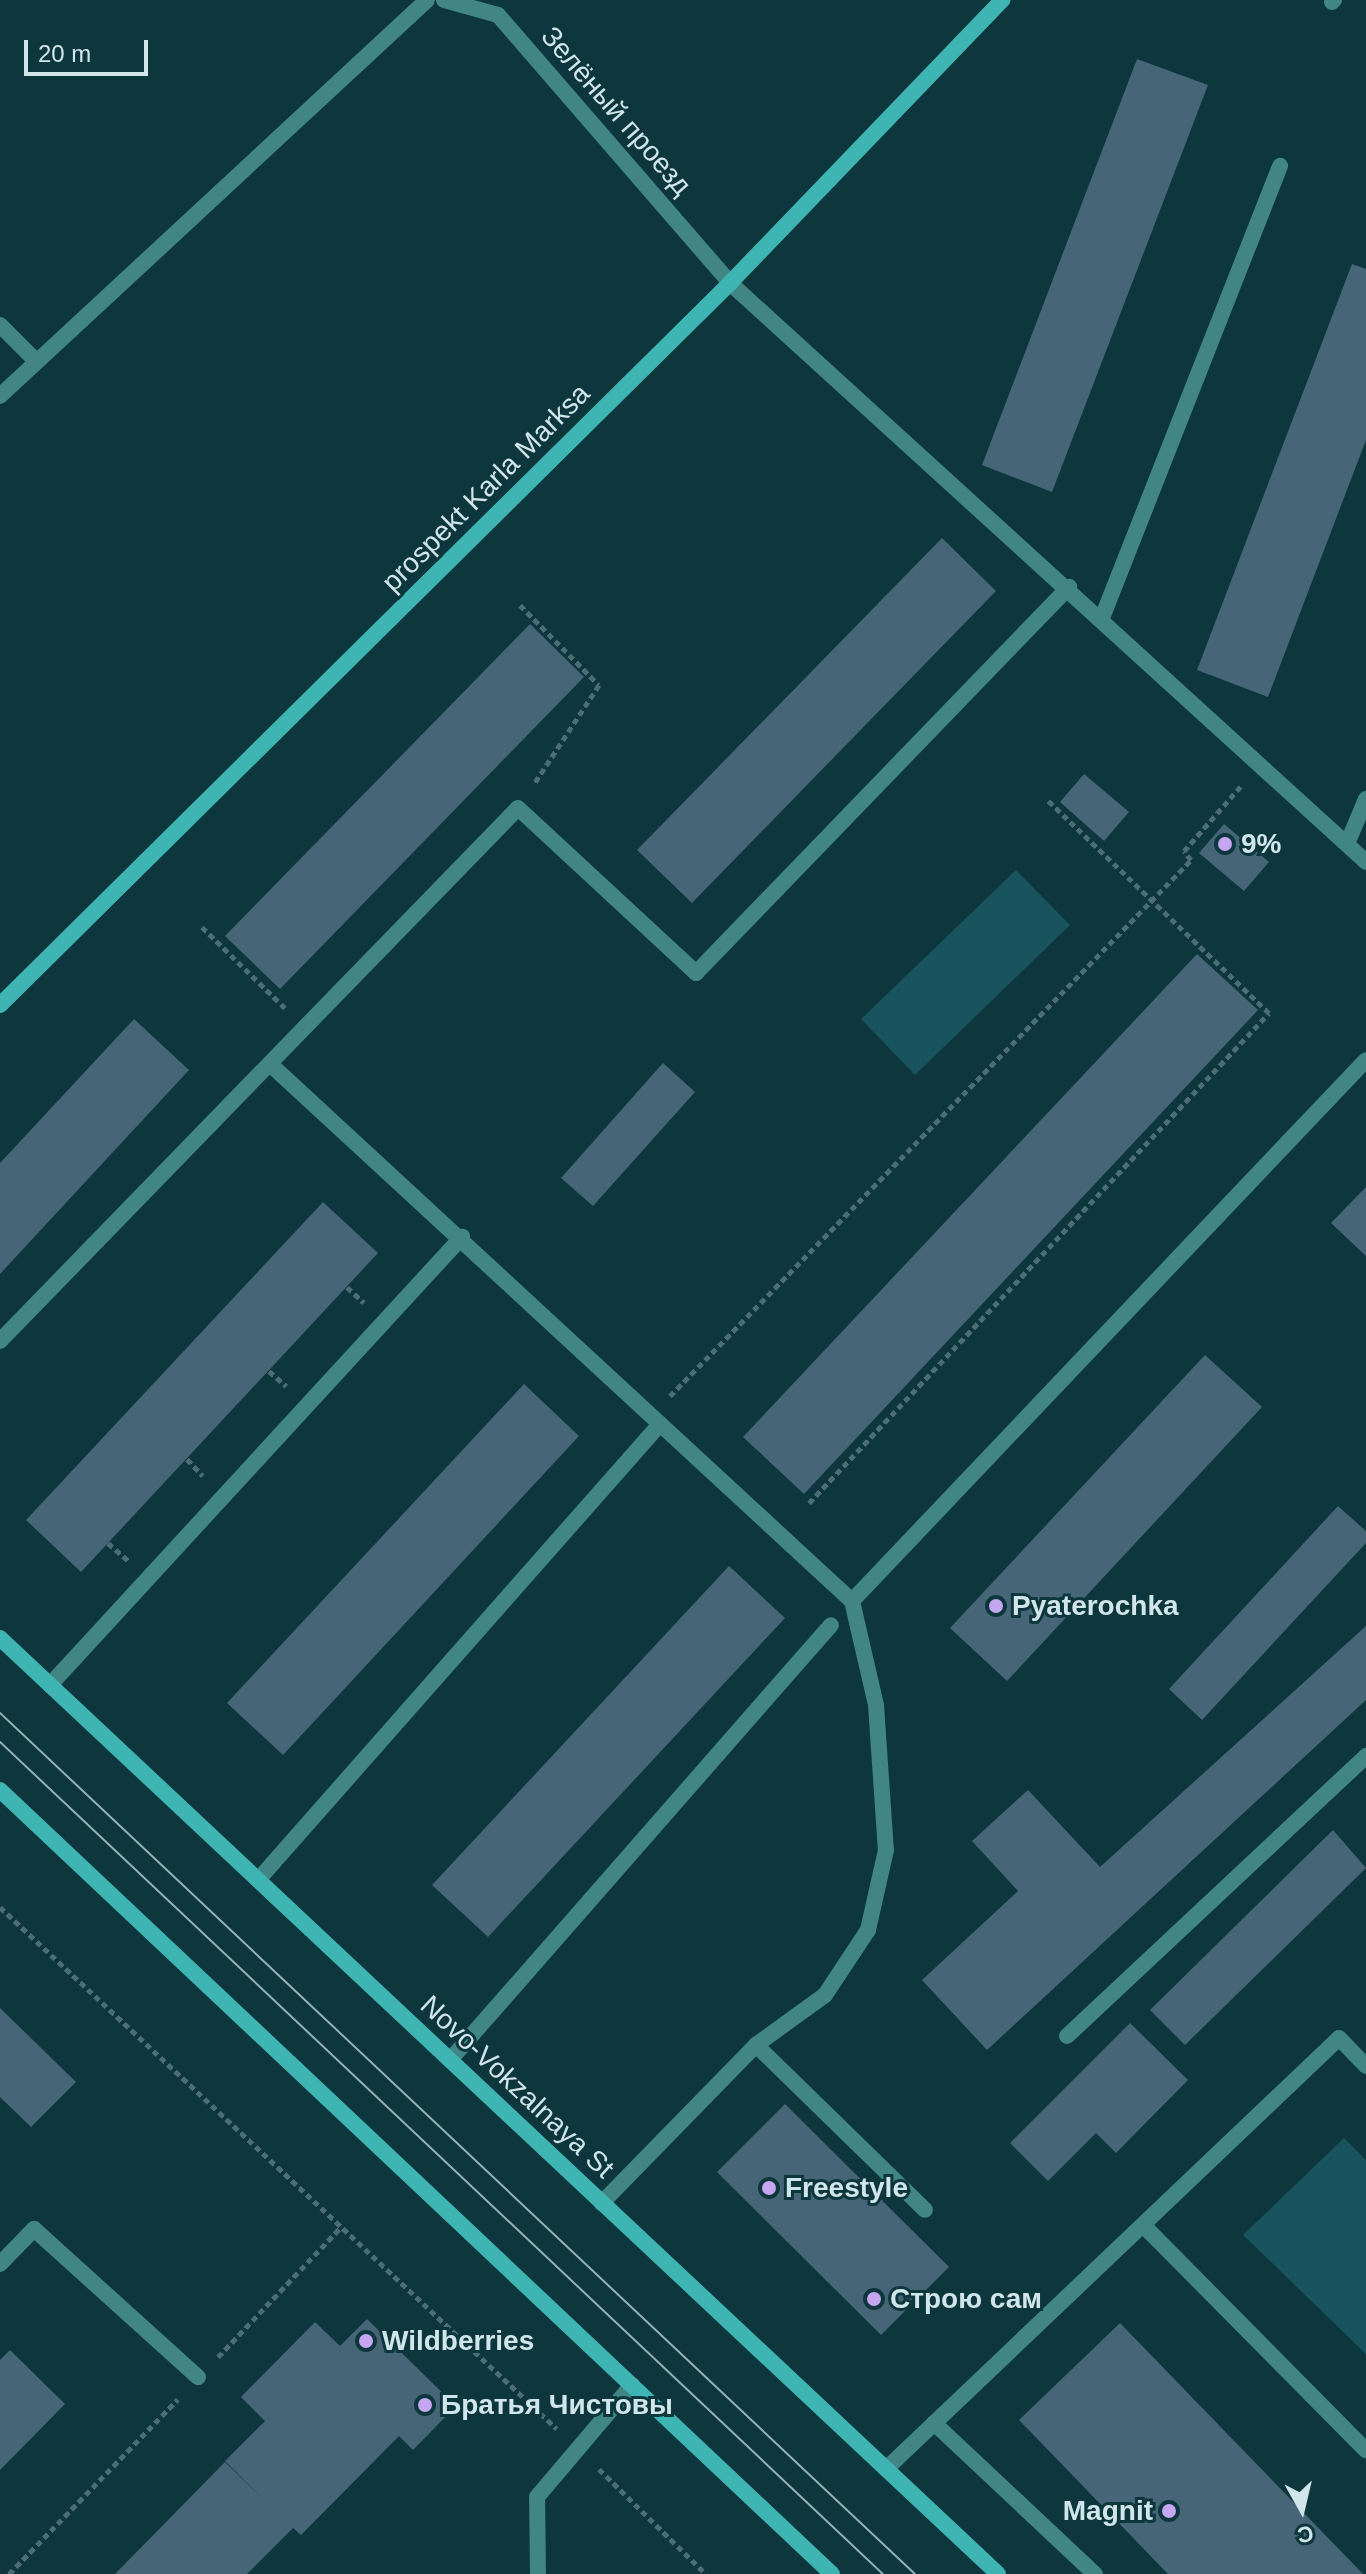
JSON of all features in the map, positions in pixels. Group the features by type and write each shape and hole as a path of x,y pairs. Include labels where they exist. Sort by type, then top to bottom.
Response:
{"main road":[{"name":"prospekt Karla Marksa","path":"0,1005 730,283 1002,0"},
{"name":"Novo-Vokzalnaya St","path":"0,1638 998,2574"},
{"path":"0,1790 832,2574"}],"street":[{"path":"0,396 35,360 427,0"},
{"name":"Зелёный проезд","path":"444,0 498,15 730,283 1069,587 1366,862"},
{"path":"1102,618 1280,166"},
{"path":"0,325 35,360"},
{"path":"0,1341 518,808 696,973 1069,587"},
{"path":"1347,844 1366,799"},
{"path":"852,1601 1366,1060"},
{"path":"270,1064 462,1237 852,1601 876,1705 886,1850 868,1930 825,1995 756,2045 602,2203"},
{"path":"50,1685 462,1237"},
{"path":"258,1880 660,1424"},
{"path":"450,2060 831,1625"},
{"path":"1067,2036 1366,1756"},
{"path":"886,2469 1339,2038 1366,2066"},
{"path":"756,2045 925,2210"},
{"path":"1143,2225 1366,2450"},
{"path":"0,2264 34,2229 198,2377"},
{"path":"538,2574 537,2497 632,2385"},
{"path":"934,2423 1095,2574"}],"path":[{"path":"518,808 599,685 520,605"},
{"path":"679,1386 1191,860 1184,851 1260,764"},
{"path":"809,1503 1269,1013 1047,799"},
{"path":"202,927 305,1028"},
{"path":"0,1907 578,2449 706,2574"}],"shaded area":[{"path":"1016,870 1070,925 915,1075 861,1019"},
{"path":"1344,2138 1366,2160 1366,2354 1243,2235"}],"building":[{"path":"1137,59 1208,85 1052,492 982,465"},
{"path":"1352,264 1366,269 1366,440 1268,697 1197,670"},
{"path":"942,538 996,591 692,903 637,850"},
{"path":"530,624 584,677 280,989 225,936"},
{"path":"1084,774 1129,812 1104,841 1060,802"},
{"path":"1224,824 1269,862 1244,891 1199,853"},
{"path":"1197,954 1258,1010 804,1494 743,1437"},
{"path":"134,1019 189,1070 0,1274 0,1163"},
{"path":"663,1063 695,1092 593,1206 561,1178"},
{"path":"1366,1187 1366,1256 1331,1223"},
{"path":"323,1202 378,1253 81,1572 26,1520"},
{"path":"1205,1355 1262,1407 1007,1681 950,1628"},
{"path":"524,1384 579,1436 283,1755 227,1703"},
{"path":"1338,1506 1366,1531 1366,1543 1202,1720 1169,1689"},
{"path":"729,1566 785,1618 488,1937 432,1885"},
{"path":"1366,1626 1366,1700 987,2050 922,1980 1018,1891 972,1841 1028,1790 1100,1867"},
{"path":"1333,1830 1366,1868 1185,2045 1150,2010"},
{"path":"0,2008 76,2082 31,2127 0,2097"},
{"path":"1130,2023 1188,2080 1116,2153 1096,2133 1048,2181 1010,2143"},
{"path":"785,2104 949,2267 881,2335 717,2172"},
{"path":"367,2319 456,2406 413,2450 399,2436 301,2535 293,2528 247,2574 115,2574 225,2462 266,2502 225,2461 265,2421 241,2397 315,2322 340,2346"},
{"path":"1120,2323 1363,2574 1168,2574 1019,2420"},
{"path":"10,2350 65,2404 0,2470 0,2360"}],"tram line":[{"path":"0,1713 915,2574"},
{"path":"0,1742 883,2574"}],"place":[{"name":"9%","path":"1225,844"},
{"name":"Pyaterochka","path":"996,1606"},
{"name":"Freestyle","path":"769,2188"},
{"name":"Строю сам","path":"874,2299"},
{"name":"Wildberries","path":"366,2341"},
{"name":"Братья Чистовы","path":"425,2405"},
{"name":"Magnit","path":"1169,2511"}]}
